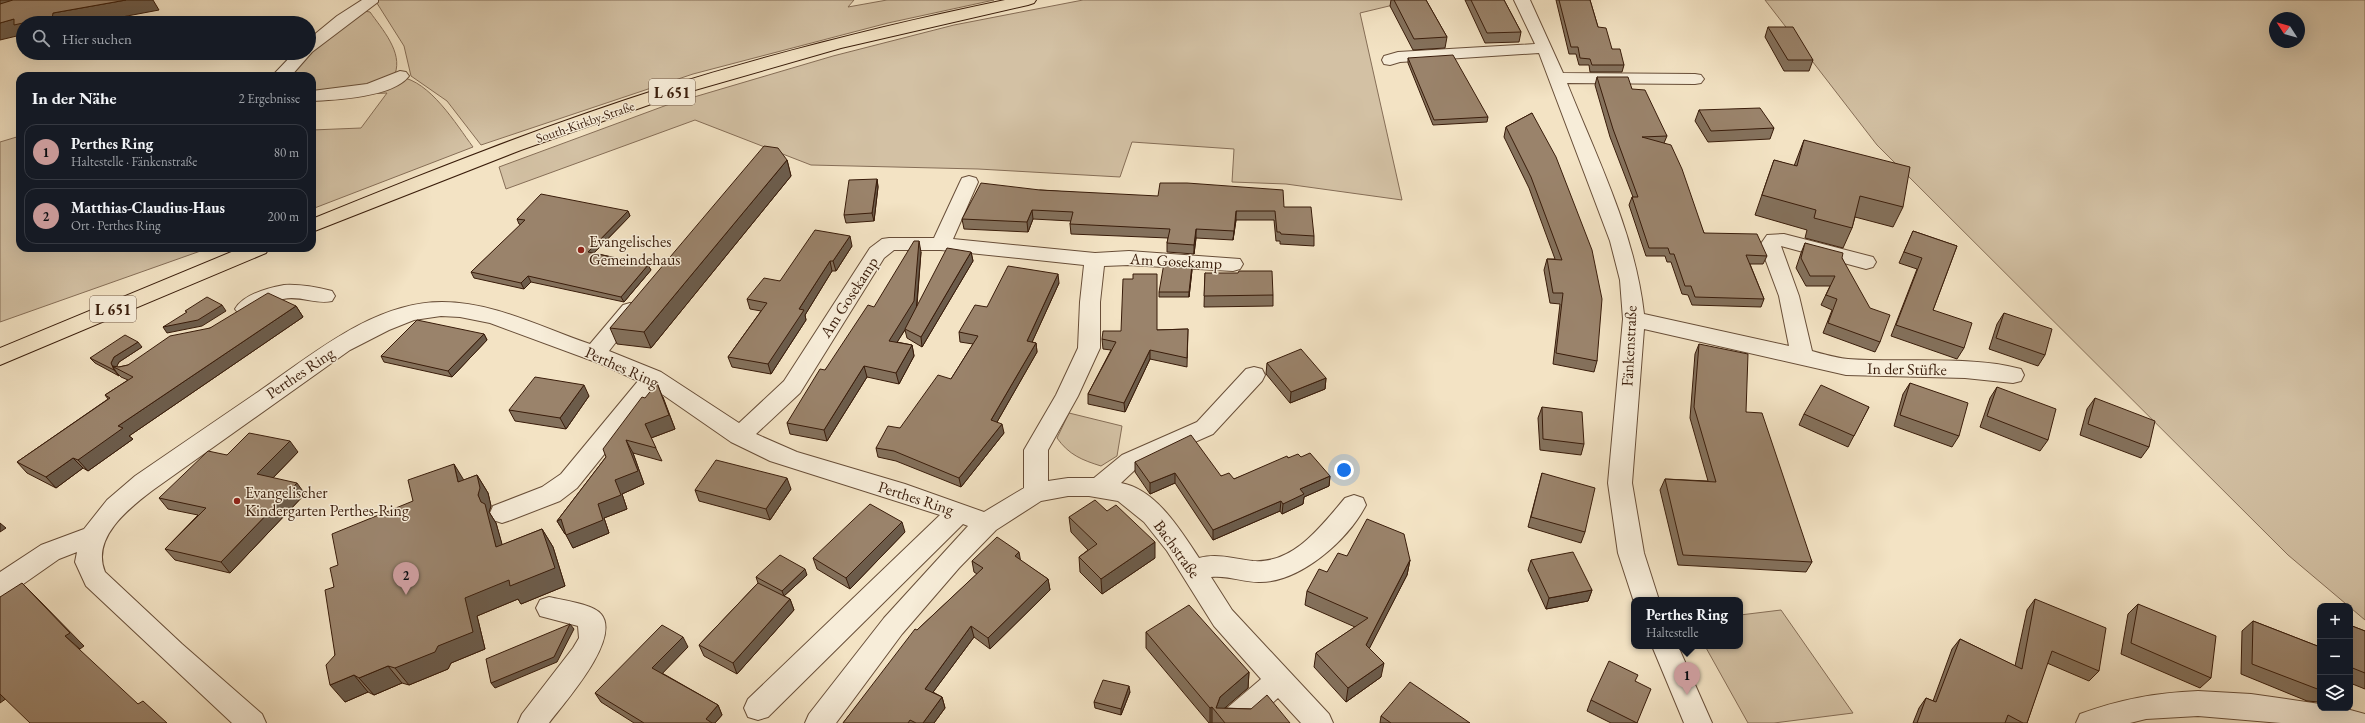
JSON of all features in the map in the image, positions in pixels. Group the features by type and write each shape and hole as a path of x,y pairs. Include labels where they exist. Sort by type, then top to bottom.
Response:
{"main road":[{"name":"South-Kirkby-Straße","path":"316,224 487,157 718,77 879,33 1028,0"},
{"name":"L 651","path":"0,357 249,252"}],"street":[{"name":"Fänkenstraße","path":"1522,0 1545,48 1555,78 1620,241 1630,280 1634,319 1620,483 1632,553 1645,597"},
{"path":"316,42 343,20 370,1"},
{"path":"1390,60 1398,57 1545,48"},
{"path":"285,72 297,60"},
{"path":"316,96 345,93 388,83 400,76"},
{"path":"1555,78 1695,79"},
{"path":"941,244 969,182"},
{"path":"1802,357 1789,296 1770,245 1774,240 1784,240 1866,262"},
{"name":"Am Gosekamp","path":"739,436 792,386 877,253 889,244 941,244 1096,260 1129,258 1233,264"},
{"path":"1036,493 1036,450 1067,396 1089,348 1090,302 1096,260"},
{"path":"226,322 274,293 292,289 325,296"},
{"path":"594,354 644,293"},
{"name":"Perthes Ring","path":"252,723 178,657 95,579 89,569 88,562 93,536 103,519 118,503 144,483 342,345 370,330 399,318 423,311 468,311 486,315 594,354 653,378 739,436 770,451 811,466 959,512 987,523"},
{"name":"In der Stüfke","path":"1634,319 1846,367 1966,370 2013,375"},
{"path":"1099,488 1130,461 1205,428 1254,375"},
{"path":"502,513 551,494 569,481 653,378"},
{"name":"Bachstraße","path":"987,523 1007,508 1036,493 1068,488 1099,488 1124,493 1153,516 1176,544 1194,570 1223,618 1320,723"},
{"path":"1194,570 1211,565 1227,566 1260,572 1276,571 1299,559 1326,537 1354,505"},
{"path":"758,708 959,512"},
{"path":"824,722 893,626 950,561 987,523"},
{"path":"0,586 50,552 93,536"},
{"path":"532,723 583,656 592,638 592,622 585,617 548,608"},
{"path":"1666,649 1698,723"},
{"path":"1230,723 1279,680"},
{"path":"2090,723 2145,707 2214,704 2308,714 2355,723"}],"shaded area":[{"path":"375,0 854,0 848,7 887,0 994,0 888,23 693,74 481,145 447,101 411,76 404,46"},
{"path":"1083,0 1414,0 1360,13 1402,200 1286,184 1232,182 1234,149 1132,142 1120,177 978,169 811,165 695,120 506,189 499,167 667,105 833,56 954,25"},
{"path":"1765,0 2365,0 2365,620 2353,610 2353,603 2345,603 2288,555 1877,145"},
{"path":"364,11 370,12 394,49 397,66 395,74 370,86 316,93 316,72 290,72 303,60 316,60 316,47"},
{"path":"400,77 411,80 422,86 432,95 473,147 316,207 316,130 361,128 387,93 367,94"},
{"path":"16,137 16,252 198,252 0,322 0,142"},
{"path":"1069,413 1122,426 1117,456 1101,466 1082,459 1066,449 1057,438"},
{"path":"1781,610 1853,713 1774,723 1748,723 1707,649 1743,649 1743,615"}],"building":[{"path":"13,0 126,0 53,13 52,16 16,16 16,25 14,25 14,19 0,23 0,4"},
{"path":"1394,0 1426,0 1447,37 1414,39"},
{"path":"1471,0 1504,0 1521,32 1487,33"},
{"path":"1559,0 1590,0 1598,27 1606,28 1612,49 1620,49 1624,65 1592,65 1590,59 1580,58 1578,47 1571,47"},
{"path":"1768,27 1793,27 1813,60 1788,60"},
{"path":"1453,55 1488,117 1434,120 1408,58"},
{"path":"1597,77 1628,77 1632,89 1645,90 1667,136 1642,137 1671,145 1682,169 1704,233 1757,234 1767,256 1746,255 1764,299 1695,297 1691,286 1685,286 1674,254 1670,254 1668,248 1649,248 1632,197 1638,197 1613,129"},
{"path":"1760,108 1774,128 1711,131 1699,110"},
{"path":"1532,113 1556,157 1592,250 1602,299 1597,361 1556,353 1563,293 1553,293 1547,259 1562,260 1531,177 1506,127"},
{"path":"1804,140 1910,167 1903,207 1860,196 1852,228 1814,218 1816,210 1762,195 1774,160 1797,166"},
{"path":"764,146 778,148 787,160 644,332 610,328"},
{"path":"877,179 872,213 844,215 849,180"},
{"path":"981,183 1040,190 1158,196 1160,183 1187,183 1283,190 1284,207 1311,207 1314,236 1281,234 1280,232 1277,232 1275,211 1236,211 1234,231 1196,229 1194,245 1167,243 1170,229 1070,224 1073,212 1032,210 1027,222 962,219"},
{"path":"541,194 628,211 588,252 648,265 621,297 528,276 521,283 471,272 525,220 517,219"},
{"path":"815,230 850,236 833,261 830,261 799,309 804,310 768,364 728,357 767,303 747,299 764,278 780,281"},
{"path":"1913,231 1957,246 1933,310 1972,323 1964,348 1896,325 1922,258 1904,252"},
{"path":"914,241 919,241 914,301 889,341 912,345 896,373 864,366 824,430 787,423 820,369 825,370 868,305 874,307"},
{"path":"1805,243 1843,253 1842,258 1870,308 1890,315 1880,342 1828,323 1837,299 1826,295 1835,276 1810,276 1801,258"},
{"path":"947,248 971,252 921,337 905,329"},
{"path":"1164,263 1192,265 1189,292 1159,292"},
{"path":"1008,266 1058,274 1027,341 1036,343 991,420 1002,424 959,478 894,451 876,448 888,426 900,428 938,375 951,379 978,336 959,332 975,305 987,307"},
{"path":"1239,271 1272,271 1273,295 1204,296 1205,273 1238,273"},
{"path":"1133,274 1157,274 1157,330 1188,329 1187,358 1150,350 1124,403 1088,394 1116,342 1102,339 1103,331 1121,331 1123,279 1133,279"},
{"path":"268,293 296,306 118,426 123,428 78,460 73,458 46,477 17,462 110,398 105,395 133,377 112,366 119,367 128,365 170,336 210,328"},
{"path":"207,297 222,305 198,320 163,327 187,312 185,311"},
{"path":"2004,313 2052,329 2045,355 1996,338"},
{"path":"417,320 484,334 448,371 381,356"},
{"path":"125,335 138,342 114,357 111,363 114,370 90,358"},
{"path":"1699,344 1748,354 1746,412 1762,413 1812,562 1683,555 1665,479 1716,482 1694,407"},
{"path":"1301,349 1326,378 1291,392 1267,363"},
{"path":"535,377 584,385 560,418 509,410"},
{"path":"657,383 669,415 645,424 656,448 626,440 638,471 615,480 621,495 598,504 603,520 566,535 561,519 557,521 606,457 603,449 642,397 645,398"},
{"path":"1910,383 1968,403 1959,436 1900,415"},
{"path":"1821,385 1869,407 1854,436 1804,414"},
{"path":"1997,387 2056,409 2048,440 1987,416"},
{"path":"2095,398 2155,421 2149,447 2088,424"},
{"path":"1542,407 1582,412 1584,444 1543,439"},
{"name":"Evangelischer Kindergarten Perthes-Ring","path":"249,433 290,441 257,474 297,483 221,562 165,549 206,508 159,498 208,451 227,455"},
{"path":"1191,435 1221,476 1229,473 1234,479 1287,456 1288,458 1298,454 1301,457 1310,453 1330,476 1300,489 1304,494 1283,504 1281,501 1213,530 1175,473 1150,483 1135,462"},
{"path":"716,460 787,478 766,509 695,490"},
{"path":"454,464 458,482 477,475 480,488 478,495 481,502 485,504 496,547 542,529 555,568 510,586 509,580 465,598 473,632 438,646 435,652 395,668 388,666 359,678 354,675 330,685 326,665 335,655 325,590 334,587 330,568 338,565 332,534 413,501 408,480"},
{"path":"1542,473 1595,488 1585,532 1531,517"},
{"path":"1095,500 1107,511 1116,505 1155,542 1101,579 1079,557 1097,544 1069,517"},
{"path":"870,504 902,522 846,578 813,558"},
{"path":"1367,519 1404,534 1410,560 1366,645 1384,663 1348,688 1316,653 1368,618 1307,591 1319,569 1327,572 1338,553 1347,556"},
{"path":"997,537 1019,552 1015,556 1048,579 988,638 971,626 925,689 942,697 923,723 916,723 910,720 908,723 843,723 915,629 917,630 983,568 972,561"},
{"path":"1573,552 1592,590 1549,598 1531,560"},
{"path":"780,555 805,569 782,591 756,577"},
{"path":"22,583 70,633 65,636 138,704 143,701 167,723 30,723 0,694 0,597"},
{"path":"758,583 790,599 733,663 699,645"},
{"path":"2035,599 2106,628 2099,671 2052,651 2027,723 2023,723 2008,715 2005,723 1917,723 1926,698 1936,702 1960,639 2022,669"},
{"path":"2138,604 2216,636 2211,678 2131,643"},
{"path":"1189,605 1249,672 1220,697 1216,708 1251,709 1267,695 1290,723 1225,723 1212,707 1210,708 1146,632"},
{"path":"2253,621 2317,646 2317,689 2252,664"},
{"path":"570,624 554,657 491,683 486,659"},
{"path":"662,625 683,637 652,668 718,705 706,719 712,723 644,723 595,693"},
{"path":"2353,626 2365,631 2365,673 2353,668"},
{"path":"1609,661 1638,675 1635,681 1651,689 1637,723 1591,700"},
{"path":"1103,680 1129,686 1121,709 1094,702"},
{"path":"1410,682 1470,723 1391,723 1381,716"}],"place":[{"name":"Evangelisches Gemeindehaus","path":"581,250"},
{"name":"Evangelischer Kindergarten Perthes-Ring","path":"237,501"},
{"name":"Matthias-Claudius-Haus","path":"406,595"},
{"name":"Perthes Ring","path":"1687,695"}]}
